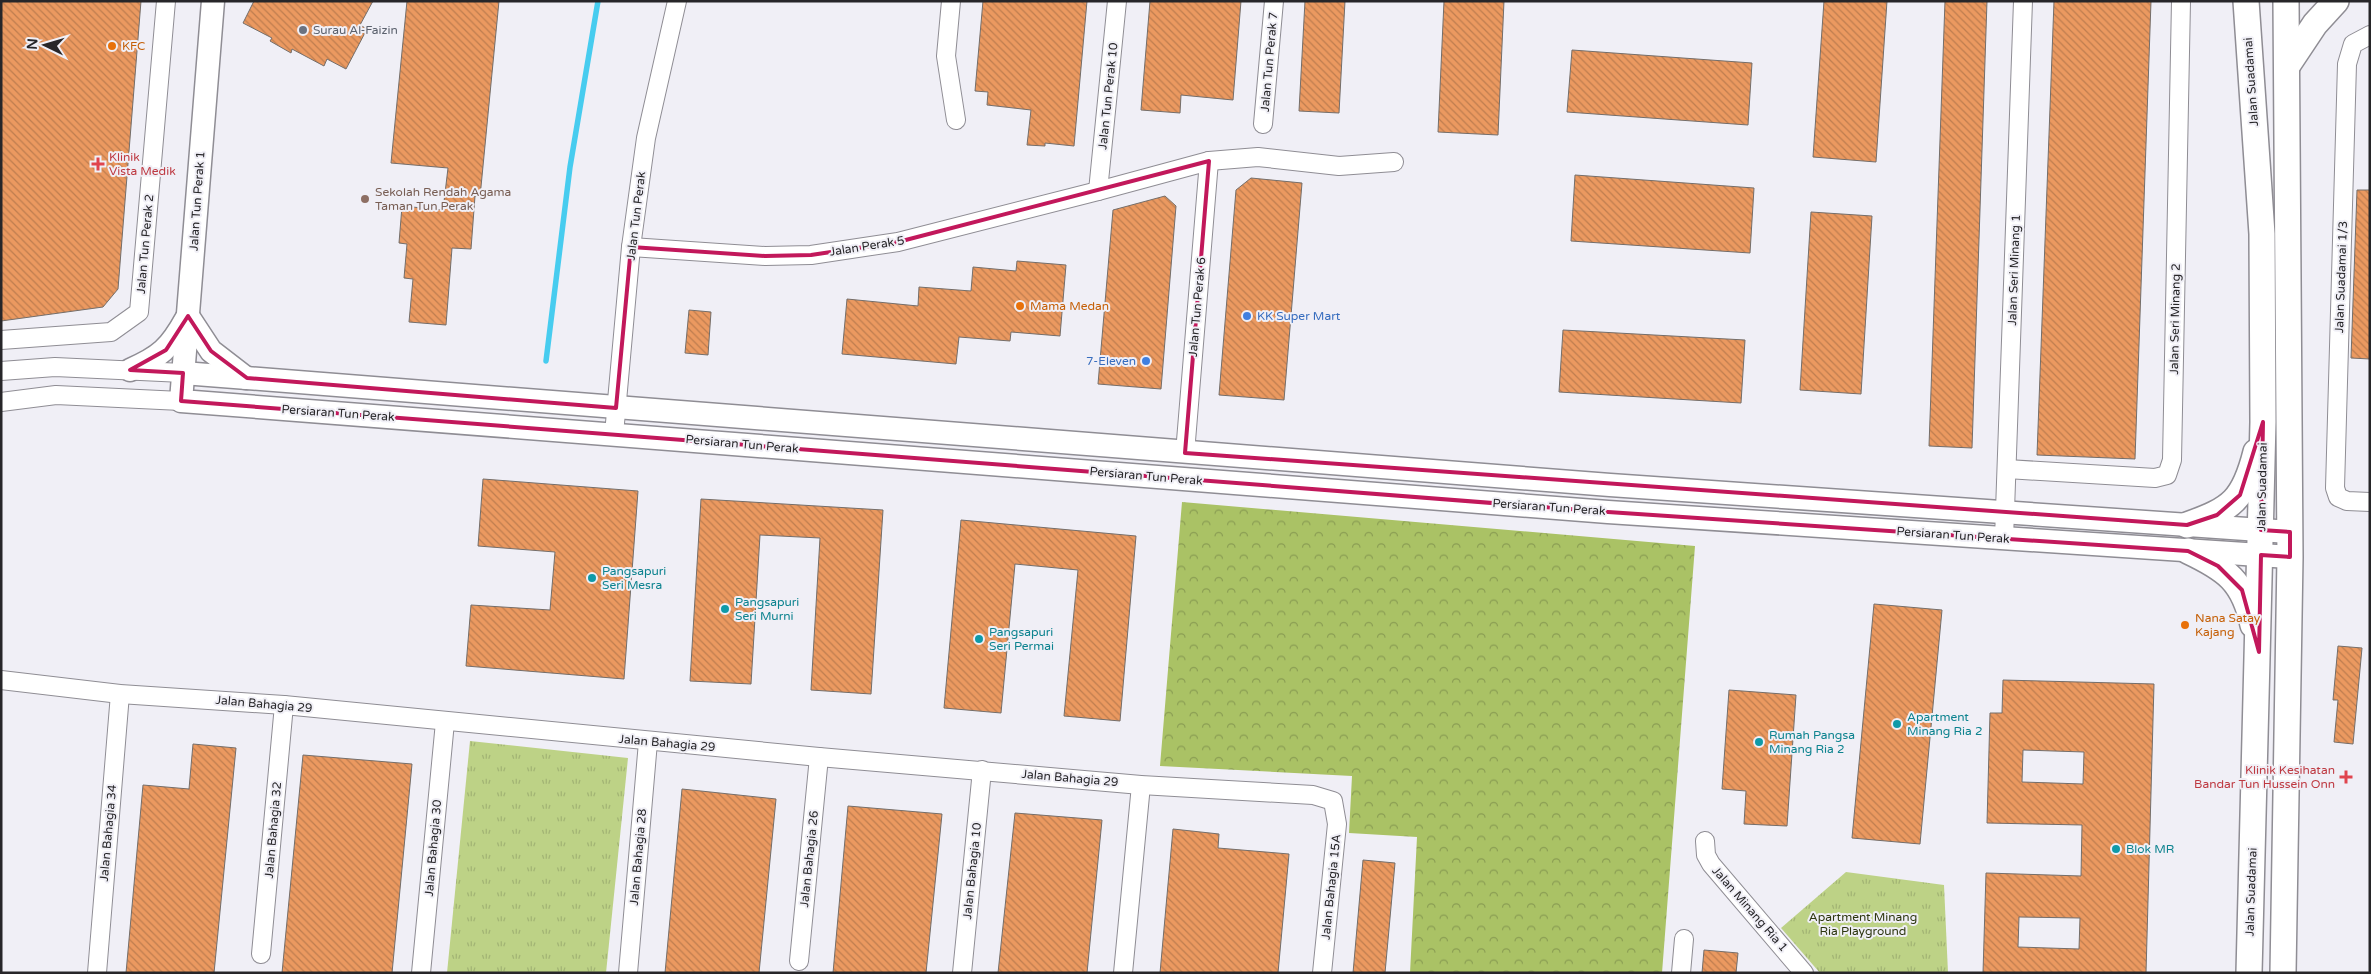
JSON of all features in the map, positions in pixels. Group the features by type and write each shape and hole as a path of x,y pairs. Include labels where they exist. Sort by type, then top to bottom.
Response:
{"main road":[{"name":"Jalan Suadamai","path":"2246,1 2262,234 2263,422 2259,652 2248,973"},
{"path":"2283,973 2290,557 2286,1"},
{"path":"2287,66 2315,24 2336,1"},
{"path":"2187,525 2217,515 2240,495 2254,459 2263,422"},
{"path":"2188,551 2218,566 2231,576 2242,590 2250,610 2259,652"}],"street":[{"name":"Jalan Tun Perak 2","path":"1,340 111,332 139,312 166,1"},
{"name":"Jalan Tun Perak 1","path":"181,401 213,1"},
{"name":"Jalan Tun Perak","path":"614,434 631,247 646,138 677,1"},
{"path":"951,1 946,56 956,120"},
{"name":"Jalan Tun Perak 10","path":"1098,191 1117,1"},
{"name":"Jalan Tun Perak 7","path":"1263,124 1274,1"},
{"name":"Jalan Seri Minang 1","path":"2004,539 2023,1"},
{"name":"Jalan Seri Minang 2","path":"2007,470 2154,478 2167,475 2172,460 2181,1"},
{"name":"Jalan Suadamai 1/3","path":"2370,35 2353,44 2346,64 2335,488 2338,497 2347,500 2370,502"},
{"name":"Jalan Perak 5","path":"631,247 765,256 810,255 898,242 1098,191 1208,160 1258,157 1339,166 1394,162"},
{"name":"Jalan Tun Perak 6","path":"1185,453 1208,160"},
{"path":"130,370 154,360 166,350 175,339 188,316 211,351 247,378"},
{"name":"Persiaran Tun Perak","path":"1,371 55,367 183,373 1620,486 2290,532"},
{"name":"Persiaran Tun Perak","path":"1,402 56,395 181,401 1608,512 2290,557"},
{"name":"Jalan Bahagia 29","path":"1,680 120,694 284,705 648,742 1141,785 1313,795 1333,801"},
{"name":"Jalan Bahagia 34","path":"97,973 120,694"},
{"name":"Jalan Bahagia 32","path":"261,954 284,705"},
{"name":"Jalan Bahagia 30","path":"421,973 445,722"},
{"name":"Jalan Bahagia 28","path":"628,973 648,742"},
{"name":"Jalan Bahagia 26","path":"799,961 820,757"},
{"name":"Jalan Bahagia 10","path":"962,973 982,770"},
{"path":"1123,973 1141,785"},
{"name":"Jalan Bahagia 15A","path":"1322,973 1337,824 1333,801"},
{"name":"Jalan Minang Ria 1","path":"1705,841 1706,855 1711,864 1804,973"},
{"path":"1680,973 1684,939"}],"highlighted area":[{"path":"1209,161 1185,453 2187,525 2217,515 2240,495 2263,422 2261,530 2290,532 2290,557 2261,555 2259,652 2242,590 2218,566 2188,551 1608,512 181,401 183,373 130,370 166,350 188,316 211,351 247,378 616,408 631,247 765,256 811,255 898,242"}],"green space":[{"path":"1182,502 1695,546 1662,973 1410,973 1417,837 1349,833 1352,776 1160,766"},
{"path":"470,741 628,758 606,973 447,973"},
{"name":"Apartment Minang Ria Playground","path":"1846,872 1944,885 1948,973 1820,973 1781,928"}],"building":[{"path":"1,1 141,1 118,289 103,307 1,321"},
{"name":"Surau Al-Faizin","path":"254,1 373,1 360,25 367,29 346,69 327,59 324,66 292,49 291,53 270,41 272,38 243,23"},
{"path":"407,1 499,1 480,197 475,196 471,249 452,248 446,325 409,322 413,279 404,278 407,244 399,243 402,206 443,210 448,168 391,163"},
{"path":"983,1 1087,1 1074,146 1045,143 1045,146 1027,145 1031,110 987,105 988,92 975,91"},
{"path":"1150,1 1241,1 1233,100 1181,95 1180,113 1141,110"},
{"path":"1305,1 1345,1 1339,113 1299,111"},
{"path":"1444,1 1504,1 1498,135 1438,132"},
{"path":"1824,1 1887,1 1876,162 1813,157"},
{"path":"1945,1 1987,1 1972,448 1929,446"},
{"path":"2054,1 2151,1 2135,459 2037,455"},
{"path":"1572,50 1752,63 1748,125 1567,112"},
{"path":"1575,175 1754,188 1750,253 1571,241"},
{"path":"1251,178 1302,183 1284,400 1219,395 1236,190"},
{"path":"2357,190 2370,190 2370,359 2351,358"},
{"path":"1165,196 1176,206 1161,389 1098,384 1113,210"},
{"path":"1811,212 1872,216 1861,394 1800,390"},
{"path":"1017,261 1066,265 1060,336 1011,332 1010,341 959,337 956,364 842,354 847,299 918,306 919,287 971,291 973,267 1016,271"},
{"path":"689,310 711,312 708,355 685,353"},
{"path":"1563,330 1745,340 1741,403 1559,392"},
{"name":"Pangsapuri Seri Mesra","path":"483,479 638,491 624,679 466,666 471,605 550,610 555,552 478,546"},
{"name":"Pangsapuri Seri Murni","path":"701,499 883,510 871,694 811,690 820,538 760,535 751,684 690,681"},
{"name":"Pangsapuri Seri Permai","path":"961,520 1136,536 1120,721 1064,716 1078,570 1015,564 1001,713 944,708"},
{"name":"Apartment Minang Ria 2","path":"1874,604 1942,610 1920,844 1852,838"},
{"path":"2338,646 2362,648 2353,744 2334,742 2338,700 2333,700"},
{"name":"Blok MR","path":"2003,680 2154,684 2146,973 1983,973 1986,873 2081,876 2082,825 1987,823 1990,713 2002,713","holes":["2023,750 2084,752 2083,784 2022,782","2019,917 2080,918 2079,949 2018,947"]},
{"name":"Rumah Pangsa Minang Ria 2","path":"1729,690 1796,695 1787,826 1744,824 1746,791 1722,789"},
{"path":"193,744 236,748 214,973 126,973 143,785 189,789"},
{"path":"303,755 412,764 392,973 282,973"},
{"path":"682,789 776,799 759,973 665,973"},
{"path":"848,806 942,814 926,973 833,973"},
{"path":"1015,813 1102,820 1087,973 998,973"},
{"path":"1173,829 1219,834 1218,848 1289,854 1278,973 1160,973"},
{"path":"1363,860 1395,863 1385,973 1353,973"},
{"path":"1704,950 1738,953 1736,973 1702,973"}],"waterway":[{"path":"546,361 570,167 598,1"}],"place":[{"name":"Surau Al-Faizin","path":"303,30"},
{"name":"KFC","path":"112,46"},
{"name":"Klinik Vista Medik","path":"98,164"},
{"name":"Sekolah Rendah Agama Taman Tun Perak","path":"365,199"},
{"name":"Mama Medan","path":"1020,306"},
{"name":"KK Super Mart","path":"1247,316"},
{"name":"7-Eleven","path":"1146,361"},
{"name":"Pangsapuri Seri Mesra","path":"592,578"},
{"name":"Pangsapuri Seri Murni","path":"725,609"},
{"name":"Nana Satay Kajang","path":"2185,625"},
{"name":"Pangsapuri Seri Permai","path":"979,639"},
{"name":"Apartment Minang Ria 2","path":"1897,724"},
{"name":"Rumah Pangsa Minang Ria 2","path":"1759,742"},
{"name":"Klinik Kesihatan Bandar Tun Hussein Onn","path":"2346,777"},
{"name":"Blok MR","path":"2116,849"}]}
